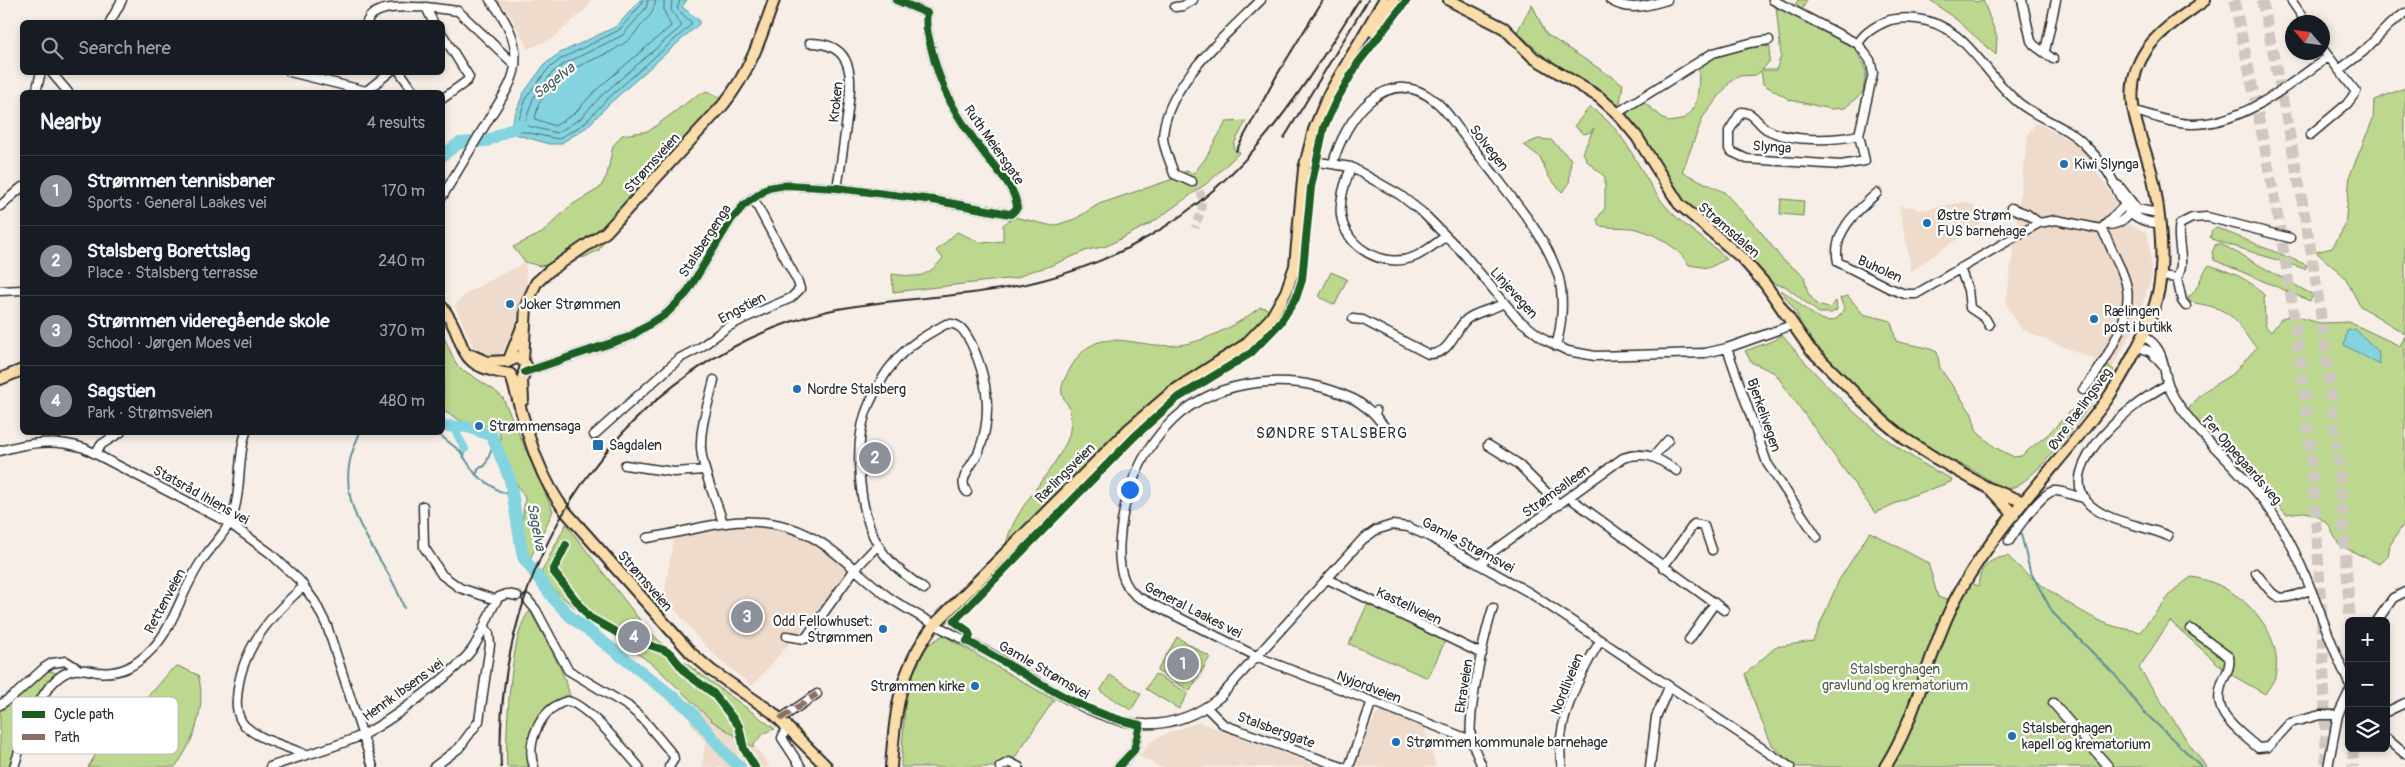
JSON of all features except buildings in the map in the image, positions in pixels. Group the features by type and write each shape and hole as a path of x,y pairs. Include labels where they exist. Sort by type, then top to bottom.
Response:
{"main road":[{"name":"Strømsveien","path":"527,429 521,386 524,367 524,321 528,297 540,279 593,243 612,227 731,95 752,62 774,0"},
{"path":"1351,58 1384,0"},
{"path":"1351,58 1394,0"},
{"name":"Strømsdalen","path":"1449,0 1504,28 1534,58 1598,97 1618,112 1637,137 1679,204 1742,258 1765,284 1792,325 1826,367 1898,434 1927,454 1988,488 2024,502"},
{"name":"Øvre Rælingsveg","path":"1885,767 1907,724 1933,650 1951,607 1978,562 2014,514 2097,413 2115,387 2142,336 2155,304 2161,276 2158,218 2151,172 2132,110 2135,74 2148,48 2165,30 2205,0"},
{"name":"Rælingsveien","path":"891,767 896,716 902,685 913,657 936,624 1146,414 1187,382 1236,352 1259,332 1277,309 1289,283 1296,258 1306,160 1322,109 1351,58"},
{"path":"445,313 471,362 477,366 518,376 524,367 516,357 509,361 487,362 466,352"},
{"name":"Strømsveien","path":"509,361 524,321"},
{"path":"509,361 507,368 510,374"},
{"path":"0,379 20,371"},
{"name":"Strømsveien","path":"510,374 521,414 549,488 594,544 692,653 783,722 827,767"},
{"name":"Strømsdalen","path":"1988,488 2014,514"}],"street":[{"path":"111,20 122,0"},
{"path":"445,192 509,84 515,65 511,32 506,21 490,0"},
{"name":"Ruth Meiersgate","path":"896,0 927,13 926,27 938,77 944,91 969,134 1013,193 1017,208"},
{"path":"1175,7 1183,6 1193,0"},
{"path":"1192,182 1174,174 1163,138 1168,110 1202,60 1261,0"},
{"path":"1610,0 1625,7 1635,8 1667,0"},
{"path":"1774,0 1858,44 1869,31 1894,19 1921,19 1944,26 1966,43 2017,101 2066,130 2086,146 2114,182 2120,186 2129,208 2142,221 2158,218"},
{"path":"2022,0 2031,40 2034,45 2045,51 2053,59"},
{"path":"2045,51 2056,0"},
{"path":"2292,0 2302,15"},
{"path":"368,20 376,11 426,7 458,12 515,65"},
{"path":"426,7 432,20"},
{"path":"2339,70 2364,51 2389,25 2405,13"},
{"path":"445,39 469,77 467,81 445,97"},
{"path":"1618,112 1713,53 1742,44 1769,40"},
{"name":"Kroken","path":"810,43 825,45 840,53 847,62 851,76 850,98 837,188"},
{"name":"Slynga","path":"1858,44 1870,60 1873,73 1859,135 1865,161 1842,165 1747,158 1732,152 1729,148 1730,131 1741,112 1752,115 1768,130 1787,137 1838,139 1859,135"},
{"path":"2310,135 2347,104 2356,92 2330,59"},
{"path":"2132,110 2176,122 2192,124 2214,120 2248,110 2264,102 2324,60"},
{"path":"36,90 39,75"},
{"path":"54,75 66,90"},
{"path":"302,75 360,90"},
{"path":"370,90 387,75"},
{"path":"402,75 413,90"},
{"name":"Solvegen","path":"1333,163 1338,147 1356,114 1375,95 1403,88 1417,91 1435,100 1490,169 1548,250 1562,293 1560,328 1556,346"},
{"name":"Linjevegen","path":"1306,160 1351,167 1400,195 1446,236 1504,303 1532,332 1556,346 1578,354 1604,356 1692,354 1727,348 1792,325"},
{"path":"1351,167 1343,196 1341,217 1350,237 1365,252 1388,260 1410,258 1430,248 1446,236"},
{"name":"Stalsbergenga","path":"524,367 544,364 628,337 666,314 686,294 731,220 744,205 768,188 786,185 837,188 933,200 1010,214 1017,208"},
{"path":"0,206 20,190"},
{"name":"Buholen","path":"1877,193 1850,217 1836,251 1838,262 1871,280 1905,294 1916,294 2039,222 2056,220 2104,227"},
{"name":"Engstien","path":"594,435 680,358 701,347 726,328 791,298 800,289 753,198"},
{"name":"Buholen","path":"2010,208 2027,214 2039,222"},
{"path":"2083,390 2106,358 2119,329 2128,300 2128,290 2104,227 2113,225 2129,208"},
{"path":"2186,306 2182,301 2177,278 2181,263 2178,230 2180,224 2185,220 2198,217 2218,219 2290,238"},
{"path":"1960,268 1968,290 1970,308 1984,318 1989,325"},
{"path":"2161,276 2177,278"},
{"path":"0,291 20,290"},
{"path":"1353,319 1363,320 1428,354 1433,354 1445,348 1452,341 1468,319 1504,303"},
{"path":"924,589 893,565 878,545 867,519 860,488 860,451 865,415 891,365 911,345 946,324 952,323 961,327 970,341 980,366 987,397 985,429 979,451 962,481 963,487 967,492"},
{"name":"Per Oppegaards veg","path":"2142,336 2160,350 2167,385 2183,410 2270,509 2286,537 2345,665"},
{"path":"2137,346 2151,352 2163,366"},
{"name":"Bjerkelivegen","path":"1727,348 1762,451 1778,479 1817,537"},
{"path":"714,380 702,435 705,470 723,523"},
{"name":"General Laakes vei","path":"1258,657 1129,591 1123,577 1120,562 1121,519 1128,492 1141,464 1156,440 1173,420 1191,406 1210,396 1254,383 1280,381 1307,383 1353,398 1374,412 1384,426"},
{"path":"2167,385 2122,418 2089,454 2080,473 2080,482 2085,498 2090,504 2109,516 2168,536"},
{"path":"95,453 102,444 116,435"},
{"name":"Rettenveien","path":"43,697 59,677 71,671 80,670 106,673 128,669 156,646 197,567 229,523 235,506 246,435"},
{"path":"1668,440 1654,456 1677,471"},
{"name":"Statsråd Ihlens vei","path":"0,451 26,444 49,442 73,445 95,453 229,523 270,553 304,586 319,608 327,626 373,767"},
{"path":"1488,445 1517,463 1559,505"},
{"name":"Strømsalleen","path":"1480,565 1490,553 1570,498 1623,458 1632,455 1654,456"},
{"path":"625,465 674,472 705,470"},
{"path":"2009,541 2048,493 2055,491 2085,498"},
{"path":"1570,498 1724,610"},
{"path":"423,506 424,546 442,575 460,588 496,600 505,594 517,596"},
{"name":"Gamle Strømsvei","path":"647,538 723,523 750,520 790,528 821,542 888,596 996,656 1072,702 1098,713 1140,724 1174,723 1192,717 1207,708 1227,691 1366,536 1382,527 1392,525 1415,530 1530,593 1785,766"},
{"path":"1663,567 1694,524 1704,526 1712,550"},
{"path":"787,636 805,639 855,569 878,545"},
{"path":"2256,573 2274,596 2279,598 2290,597 2310,590"},
{"name":"Kastellveien","path":"1327,580 1482,654"},
{"path":"304,586 270,618 248,653 237,689 236,708 245,726 304,754"},
{"path":"2380,617 2393,598 2405,592"},
{"path":"527,599 536,610 568,670 616,696 643,719 673,755 674,759 669,767"},
{"name":"Henrik Ibsens vei","path":"270,767 362,735 411,702 458,664 474,646 496,600"},
{"path":"1690,640 1715,604"},
{"name":"Ekraveien","path":"1482,767 1471,740 1473,706 1482,654 1493,608"},
{"path":"434,767 455,752 479,720 490,645 490,634 484,627"},
{"path":"2190,629 2229,657 2230,663 2218,692 2221,713 2258,748 2268,747 2290,723 2314,716 2338,715"},
{"name":"Nordliveien","path":"1562,767 1559,751 1568,708 1588,661 1600,641"},
{"name":"Nyjordveien","path":"1258,657 1471,740"},
{"path":"0,705 52,663 66,661 80,670"},
{"path":"1650,767 1656,717 1669,687"},
{"path":"801,767 782,738 783,722 817,694"},
{"path":"2328,767 2338,715 2345,700"},
{"path":"534,767 531,753 536,729 551,710 562,702 571,701 578,704 610,735 638,767"},
{"path":"1349,767 1372,701"},
{"path":"2053,703 2109,767"},
{"path":"2390,710 2405,703"},
{"name":"Stalsberggate","path":"1207,708 1224,725 1342,767"},
{"path":"1118,767 1134,750 1140,724"},
{"path":"2390,741 2405,754"},
{"name":"Rettenveien","path":"14,767 18,754"},
{"path":"1000,767 1009,762 1018,767"}],"shaded area":[{"path":"498,0 591,0 588,7 553,38 528,49 511,16"},
{"path":"2035,124 2039,124 2081,146 2131,225 2147,233 2152,275 2137,322 2113,367 2022,330 2006,304 2028,134"},
{"path":"1966,202 1975,205 1976,215 1980,223 1909,273 1910,263 1899,206 1914,207 1917,210"},
{"path":"525,262 527,286 519,315 506,346 498,359 482,356 474,349 455,306 465,294"},
{"path":"767,522 821,542 855,569 752,686 720,660 697,637 664,596 674,534 732,524"},
{"path":"710,690 770,767 748,767 739,754 723,761 734,767 702,767 705,742 690,723"},
{"name":"Strømmen kommunale barnehage","path":"1384,710 1424,726 1436,767 1360,767 1357,765 1356,758 1376,714"},
{"path":"1198,722 1319,767 1159,767 1139,756 1147,745 1158,737"}],"green space":[{"path":"1798,0 1807,0 1799,16 1856,49 1866,71 1863,92 1845,108 1831,109 1790,100 1763,84 1761,71 1756,75 1740,76 1731,81 1703,117 1682,172 1724,192 1761,232 1782,259 1804,276 1808,293 1817,305 1829,308 1836,301 1837,310 1831,313 1819,313 1785,286 1775,284 1766,278 1728,238 1684,202 1639,129 1627,115 1629,110 1641,100 1668,122 1684,118 1693,109 1696,102 1699,65 1710,55 1752,44 1770,47 1769,62 1762,70 1776,70 1781,56 1776,6 1790,14"},
{"path":"1930,0 1973,0 1975,2 1983,0 1997,37 1996,55 1958,21"},
{"path":"1532,4 1546,34 1623,84 1620,103 1617,105 1547,59 1517,32"},
{"path":"2405,88 2405,334 2360,306 2345,277 2316,252 2332,248 2345,226 2350,175 2373,119 2374,100"},
{"path":"707,91 728,103 608,234 599,250 585,257 540,266 525,262 513,247 542,233 570,206 600,188 607,175 613,146 622,135 649,131 697,95"},
{"path":"1590,107 1614,127 1654,190 1670,211 1727,259 1708,268 1689,265 1678,252 1656,236 1631,228 1599,226 1597,219 1605,208 1605,177 1587,161 1583,152 1594,128 1591,132 1584,134 1574,126"},
{"path":"1246,121 1234,144 1234,149 1240,152 1210,181 1153,222 1107,246 1088,250 1048,267 1028,272 1017,278 893,292 892,274 914,276 926,274 943,258 936,251 957,232 982,243 1003,241 1003,225 1014,217 1053,226 1075,219 1099,204 1176,178 1186,171 1194,173 1205,159 1226,122"},
{"path":"1538,139 1551,140 1571,159 1569,184 1562,192 1549,177 1540,157 1524,145"},
{"path":"1781,199 1804,201 1803,216 1780,214"},
{"path":"2217,228 2307,265 2305,269 2214,240 2210,237 2212,230"},
{"path":"2216,244 2221,244 2313,295 2310,301 2214,260 2212,252"},
{"path":"2209,265 2246,280 2264,295 2265,325 2271,332 2281,319 2290,315 2320,323 2349,322 2400,346 2405,336 2405,522 2390,545 2388,556 2379,564 2339,545 2328,524 2314,514 2303,512 2286,514 2214,431 2197,426 2182,414 2206,390 2234,373 2257,347 2229,315 2213,307 2190,302 2188,298 2195,290"},
{"path":"1331,272 1347,279 1335,305 1319,297"},
{"path":"1780,290 1812,314 1830,321 1838,317 1844,308 1840,298 1848,296 1863,314 1891,321 1896,341 1937,352 1940,368 1972,414 1977,432 1996,448 2014,457 2021,456 2047,435 2085,397 2108,365 2114,370 2079,420 2046,460 2030,476 2015,487 2003,489 1968,467 1941,456 1884,414 1825,358 1804,332 1795,310"},
{"path":"1260,307 1266,308 1270,314 1252,338 1184,381 1005,548 1009,533 1016,519 1067,441 1071,415 1062,394 1062,388 1068,372 1081,354 1092,345 1104,341 1118,340 1162,345 1188,343 1221,331"},
{"path":"1782,335 1819,377 1860,417 1904,451 1952,479 1951,482 1911,496 1875,513 1775,373 1751,362 1745,351 1775,340"},
{"path":"445,339 457,366 503,398 553,511 528,563 522,523 525,498 515,481 502,451 497,428 473,427 445,412"},
{"path":"566,524 646,628 672,653 775,729 762,735 753,747 712,721 656,667 575,608 539,577"},
{"name":"Stalsberghagen gravlund og krematorium","path":"1870,532 1928,563 1938,597 1946,600 1969,582 1978,586 1981,573 1987,564 2008,556 2054,594 2083,612 2111,625 2140,632 2174,590 2191,577 2208,581 2240,598 2254,611 2265,626 2273,642 2276,659 2275,677 2265,694 2228,673 2170,621 2139,668 2190,745 2207,767 1796,767 1772,745 1758,713 1745,674 1776,647 1813,641 1839,580"},
{"path":"1369,601 1447,637 1428,678 1349,644"},
{"path":"530,611 560,668 572,705 562,702 552,707 532,746 536,767 507,767 508,710 513,661 523,622"},
{"path":"943,635 1054,700 1013,760 1008,758 998,767 901,767 906,687 927,646"},
{"path":"1177,637 1210,657 1190,691 1157,671"},
{"path":"178,666 198,675 201,699 200,711 193,736 175,767 88,767 96,754 178,754 178,697 146,697 172,669"},
{"path":"50,671 56,673 43,697 12,697 12,754 22,754 18,767 0,767 0,704 39,673"},
{"path":"1155,674 1188,693 1179,709 1146,689"},
{"path":"1110,675 1141,694 1131,710 1100,691"}],"water":[{"path":"640,0 687,0 682,7 699,20 699,24 609,104 587,127 560,144 549,144 508,132 523,94 544,65 558,54 617,26"},
{"path":"2355,329 2378,351 2380,365 2344,345 2347,331"}],"waterway":[{"name":"Sagelva","path":"445,154 459,143 487,141 521,124"},
{"name":"Sagelva","path":"445,426 468,427 492,436 510,480 523,557 553,598 571,617 689,709 728,756 740,767"},
{"path":"453,427 465,449"},
{"path":"484,429 492,430"},
{"path":"359,435 349,466 348,486 352,505 368,540 397,590 404,608"},
{"path":"440,435 460,451 476,475 499,491 512,495"},
{"path":"476,475 479,468 485,466 495,441"},
{"path":"464,458 465,449"},
{"path":"2020,530 2030,571 2053,613 2115,675 2143,711 2202,767"}],"tunnel":[{"path":"2234,0 2276,210 2291,294 2304,390 2318,551 2326,767"},
{"path":"2262,0 2303,206 2323,331 2339,476 2350,617"},
{"path":"1192,182 1197,187 1202,198 1201,209 1195,228"},
{"path":"2353,752 2353,767"}],"railway":[{"path":"1236,151 1277,75 1323,0"},
{"path":"501,767 504,691 519,616 546,546 584,481 632,423 689,374 755,336 828,311 847,307 1018,286 1075,270 1130,247 1169,224 1204,198 1235,171 1288,108 1359,0"},
{"path":"1284,138 1368,0"}],"marked path":[{"path":"780,719 817,694"}],"cycle path":[{"path":"525,372 629,337 666,314 686,294 731,220 744,205 768,188 786,185 837,188 933,200 1011,214 1017,208 1016,200 1009,186 975,141 951,103 935,62 927,26 927,13 896,0"},
{"path":"1118,767 1134,750 1140,725 1094,711 1050,689 967,641 970,636 968,631 954,621 1134,437 1176,399 1251,353 1280,323 1296,298 1302,280 1311,187 1324,127 1336,101 1358,63 1407,0"},
{"path":"566,545 553,571 589,617 623,636 671,654 687,674 713,693 739,726 744,749 755,767"}],"place":[{"name":"Kiwi Slynga","path":"2064,164"},
{"name":"Østre Strøm FUS barnehage","path":"1927,223"},
{"name":"Joker Strømmen","path":"510,304"},
{"name":"Rælingen post i butikk","path":"2094,319"},
{"name":"Nordre Stalsberg","path":"797,389"},
{"name":"Strømmensaga","path":"479,426"},
{"name":"Sagdalen","path":"598,445"},
{"name":"Stalsberg Borettslag","path":"875,458"},
{"name":"Strømmen videregående skole","path":"747,617"},
{"name":"Odd Fellowhuset: Strømmen","path":"883,629"},
{"name":"Sagstien","path":"634,637"},
{"name":"Strømmen tennisbaner","path":"1183,664"},
{"name":"Strømmen kirke","path":"975,686"},
{"name":"Stalsberghagen kapell og krematorium","path":"2012,736"},
{"name":"Strømmen kommunale barnehage","path":"1396,742"}],"district":[{"name":"SØNDRE STALSBERG","path":"1332,433"}]}
